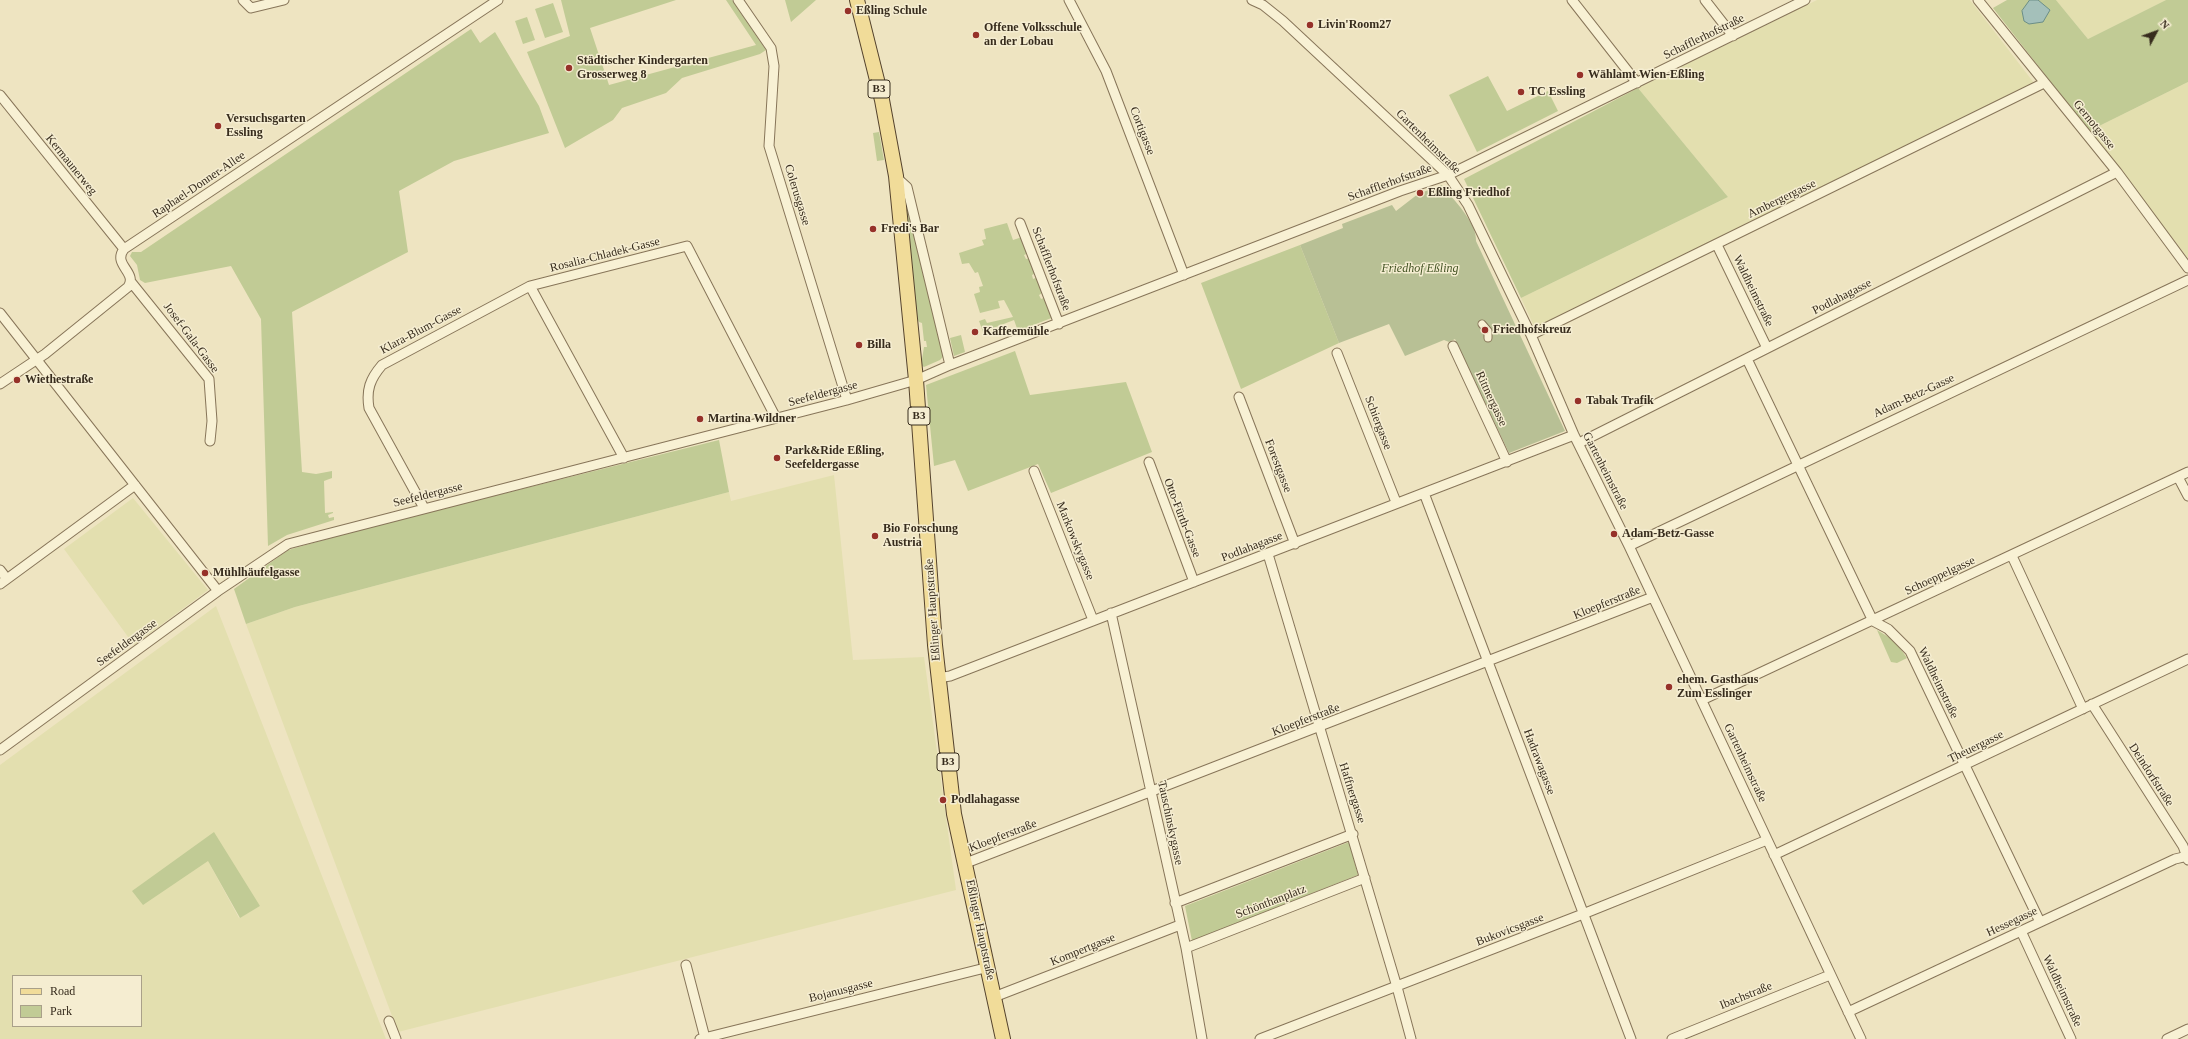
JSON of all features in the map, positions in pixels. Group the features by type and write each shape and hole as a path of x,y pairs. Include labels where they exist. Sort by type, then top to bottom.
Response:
{"main road":[{"name":"Eßlinger Hauptstraße","path":"857,0 882,100 896,176 916,380 938,678 954,814 966,863 1003,1039"}],"street":[{"path":"243,0 251,8 284,0"},
{"name":"Raphael-Donner-Allee","path":"124,250 485,4 498,0"},
{"name":"Colerusgasse","path":"738,0 771,48 774,66 769,146 847,400"},
{"name":"Cortigasse","path":"1069,0 1106,71 1184,275"},
{"name":"Gartenheimstraße","path":"1252,0 1263,5 1284,21 1448,175 1479,226 1531,336 1577,439 1702,700 1860,1039"},
{"path":"1572,0 1637,83"},
{"path":"1705,0 1733,36"},
{"name":"Schafflerhofstraße","path":"916,380 950,365 1411,187 1448,175 1805,0"},
{"name":"Gernotgasse","path":"1978,0 2117,172 2188,268"},
{"name":"Ambergergasse","path":"1531,336 2044,83"},
{"name":"Kermaunerweg","path":"0,95 124,250"},
{"name":"Podlahagasse","path":"938,678 950,676 1111,613 1295,544 1396,502 1507,462 1577,439 1747,359 2117,172"},
{"name":"Eßlinger Hauptstraße","path":"896,176 907,187 950,365"},
{"name":"Schafflerhofstraße","path":"1020,223 1059,324"},
{"name":"Waldheimstraße","path":"1717,245 1767,348"},
{"name":"Rosalia-Chladek-Gasse","path":"530,286 687,246 776,418"},
{"path":"0,384 36,359 123,292 131,282 131,277 119,260 120,254 124,250"},
{"name":"Adam-Betz-Gasse","path":"1629,546 1798,464 2188,280"},
{"name":"Josef-Gala-Gasse","path":"131,282 209,379 212,421 210,441"},
{"path":"530,286 624,458"},
{"name":"Klara-Blum-Gasse","path":"424,508 369,408 367,397 370,380 382,365 530,286"},
{"path":"0,313 218,591"},
{"path":"1482,324 1488,331 1488,338"},
{"name":"Rittnergasse","path":"1453,346 1507,462"},
{"name":"Schiergasse","path":"1337,353 1396,502"},
{"path":"1747,359 1873,621"},
{"name":"Seefeldergasse","path":"0,750 218,591 288,544 847,400 916,380"},
{"name":"Forestgasse","path":"1239,397 1295,544"},
{"name":"Otto-Fürth-Gasse","path":"1148,462 1194,582"},
{"name":"Markowskygasse","path":"1034,471 1093,620"},
{"name":"Schoeppelgasse","path":"1702,700 2012,556 2188,472"},
{"path":"2178,477 2188,496"},
{"path":"0,570 4,582 135,485"},
{"name":"Hadrawagasse","path":"1424,493 1631,1039"},
{"name":"Haffnergasse","path":"1268,554 1319,728 1353,834 1398,987 1411,1039"},
{"path":"2012,556 2083,709"},
{"name":"Kloepferstraße","path":"966,863 1319,728 1653,597"},
{"name":"Tauschinskygasse","path":"1111,613 1186,948 1202,1039"},
{"name":"Waldheimstraße","path":"1873,621 1888,629 1910,651 2040,922"},
{"name":"Theuergasse","path":"1774,855 2188,659"},
{"name":"Deindorfstraße","path":"2092,704 2183,846 2188,857"},
{"path":"1175,903 1353,834"},
{"name":"Bukovicsgasse","path":"1260,1039 1398,987 1767,840"},
{"name":"Hessegasse","path":"1848,1012 2175,859 2188,857"},
{"name":"Schönthanplatz","path":"1186,948 1365,878"},
{"name":"Kompertgasse","path":"994,997 1180,925"},
{"name":"Waldheimstraße","path":"2021,931 2071,1039"},
{"path":"686,965 702,1038"},
{"name":"Bojanusgasse","path":"702,1038 715,1037 988,967"},
{"name":"Ibachstraße","path":"1672,1039 1830,975"},
{"path":"389,1021 396,1039"},
{"path":"2167,1039 2188,1029"}],"shaded area":[{"path":"1817,0 1970,0 2034,83 1554,320 1534,326 1521,298 1728,197 1638,88"},
{"path":"2056,0 2166,0 2088,39"},
{"path":"2188,82 2188,258 2089,131"},
{"path":"834,475 853,660 924,657 956,890 398,1032 246,624 295,607 729,492 731,501"},
{"path":"133,498 208,590 134,645 64,549"},
{"path":"216,606 386,1039 0,1039 0,765","holes":["208,861 260,906 239,918"]}],"green space":[{"path":"561,0 676,0 590,28 609,85 756,45 726,0 732,0 766,50 760,54 682,78 666,93 622,108 613,120 565,148 527,52 570,36"},
{"path":"785,0 816,0 791,22"},
{"path":"2007,0 2056,0 2088,39 2166,0 2188,0 2188,82 2089,131 1993,8"},
{"path":"553,3 563,32 545,38 535,9"},
{"path":"527,17 535,40 523,44 515,21"},
{"path":"471,29 480,43 495,32 539,106 549,133 454,161 399,191 408,252 292,312 302,472 316,474 332,471 332,478 324,481 325,513 333,512 328,515 329,518 334,517 334,520 287,535 268,546 261,319 231,266 145,283 140,280 137,265 130,256 132,252 141,252"},
{"path":"1488,76 1507,111 1548,91 1558,111 1477,152 1449,95"},
{"path":"1638,88 1728,197 1521,298 1464,179"},
{"path":"879,132 884,160 877,161 873,133"},
{"name":"Friedhof Eßling","path":"1442,185 1464,212 1473,226 1476,241 1565,431 1509,453 1455,339 1449,342 1444,340 1405,356 1389,324 1339,343 1300,245 1343,228 1342,224 1392,205 1396,211 1418,194"},
{"path":"904,188 944,356 940,360 924,367 921,365 924,347 927,347 926,341 924,341 922,323 919,322 914,314"},
{"path":"1007,223 1013,240 1022,237 1029,253 1024,255 1026,259 1031,258 1036,273 1032,275 1033,279 1038,277 1044,292 1039,295 1041,299 1046,297 1054,317 1018,331 1014,320 983,332 979,321 985,319 987,323 1013,317 1004,300 998,301 1000,308 980,313 974,294 980,292 979,287 983,286 978,272 975,273 969,263 962,264 959,253 984,245 982,240 986,239 984,229"},
{"path":"1300,245 1339,343 1241,389 1201,283"},
{"path":"961,335 965,352 954,356 950,338"},
{"path":"1015,351 1030,395 1126,382 1152,452 1051,493 1038,464 968,491 955,460 934,466 926,385"},
{"path":"719,440 729,492 295,607 246,624 234,589 288,550 377,525"},
{"path":"1877,630 1895,641 1907,658 1897,663 1891,662"},
{"path":"214,832 260,906 240,918 208,861 143,905 132,891"},
{"path":"1349,842 1358,875 1192,941 1185,906"}],"water":[{"path":"2030,0 2038,0 2050,10 2043,22 2029,24 2024,21 2022,11"}],"place":[{"name":"Eßling Schule","path":"848,11"},
{"name":"Livin'Room27","path":"1310,25"},
{"name":"Offene Volksschule an der Lobau","path":"976,35"},
{"name":"Städtischer Kindergarten Grosserweg 8","path":"569,68"},
{"name":"Wählamt Wien-Eßling","path":"1580,75"},
{"name":"TC Essling","path":"1521,92"},
{"name":"Versuchsgarten Essling","path":"218,126"},
{"name":"Eßling Friedhof","path":"1420,193"},
{"name":"Fredi's Bar","path":"873,229"},
{"name":"Friedhofskreuz","path":"1485,330"},
{"name":"Kaffeemühle","path":"975,332"},
{"name":"Billa","path":"859,345"},
{"name":"Wiethestraße","path":"17,380"},
{"name":"Tabak Trafik","path":"1578,401"},
{"name":"Martina Wildner","path":"700,419"},
{"name":"Park&Ride Eßling, Seefeldergasse","path":"777,458"},
{"name":"Adam-Betz-Gasse","path":"1614,534"},
{"name":"Bio Forschung Austria","path":"875,536"},
{"name":"Mühlhäufelgasse","path":"205,573"},
{"name":"ehem. Gasthaus Zum Esslinger","path":"1669,687"},
{"name":"Podlahagasse","path":"943,800"}]}
